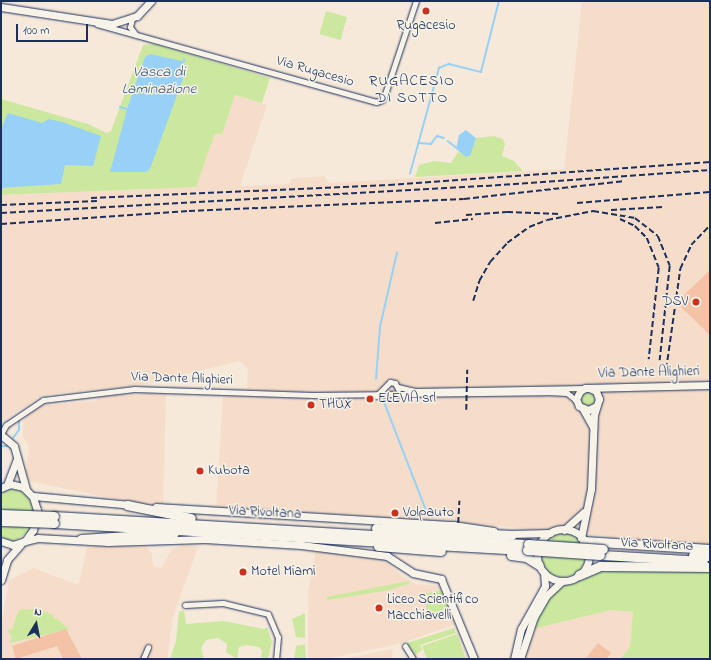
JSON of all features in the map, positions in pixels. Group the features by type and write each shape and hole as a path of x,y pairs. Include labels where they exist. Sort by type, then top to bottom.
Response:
{"highway":[{"path":"127,505 193,518 282,528"},
{"name":"Via Rivoltana","path":"1,514 289,535 528,547"},
{"name":"Via Rivoltana","path":"1,521 54,519 303,529 528,547"},
{"path":"303,529 325,526 512,535"},
{"path":"81,539 243,532"},
{"path":"289,535 390,548 521,556 539,565"},
{"path":"582,539 710,549"},
{"path":"528,547 603,552"},
{"name":"Via Rivoltana","path":"603,552 710,556"},
{"name":"Via Rivoltana","path":"603,552 710,562"},
{"path":"579,575 600,566 710,567"}],"street":[{"path":"1,7 112,24 131,22 142,13 150,1"},
{"name":"Via Rugacesio","path":"76,19 376,102 382,100 386,91 416,1"},
{"path":"131,22 139,36"},
{"path":"376,396 391,382 398,387 396,393"},
{"name":"Via Dante Alighieri","path":"1,435 6,425 43,400 133,390 376,396 396,393 710,385"},
{"name":"Via Dante Alighieri","path":"398,387 415,391 460,392"},
{"path":"520,659 534,617 546,596 562,581 579,575 588,560 582,539 592,474 593,427 599,397 596,391 587,388 578,392 576,401 583,409 593,427"},
{"path":"385,389 388,394"},
{"name":"Via Dante Alighieri","path":"546,390 567,393 576,401"},
{"name":"Via Dante Alighieri","path":"599,397 605,392 710,390"},
{"path":"583,409 596,406"},
{"path":"1,435 11,441 26,489"},
{"path":"4,487 17,458"},
{"path":"1,580 7,560 23,542 36,519 33,496 26,489 18,485 4,487"},
{"path":"33,496 127,505 453,525 512,535 550,533 564,530 580,518 587,506"},
{"path":"564,530 582,539"},
{"path":"514,659 522,629 545,586 544,573 539,565 539,546 550,533"},
{"path":"1,541 11,545 38,538 81,539 108,542 204,539 302,545 387,556 413,573 438,576 445,584 474,659"},
{"path":"544,573 562,581"},
{"path":"185,605 223,603 268,614 278,637 276,659"},
{"path":"405,646 413,659"},
{"path":"142,659 148,647"}],"shaded area":[{"path":"582,1 710,1 710,546 510,527 318,513 216,510 223,395 247,393 248,370 240,361 142,385 42,395 1,423 1,195 150,189 215,133 222,135 235,95 267,105 240,186 289,184 291,179 324,176 329,183 564,169"},
{"path":"166,393 163,509 29,481 26,472 29,446 23,437 23,421 36,406 96,401 99,395"},
{"path":"145,545 152,554 153,566 161,568 172,549 183,545 198,547 173,617 167,659 1,659 2,621 9,580 33,568 79,585 87,546"},
{"name":"Liceo Scientifico Macchiavelli","path":"316,550 382,558 402,576 416,584 442,586 457,624 399,644 326,659 308,659 308,592"},
{"path":"611,610 633,612 630,647 620,659 523,659 533,629"},
{"path":"393,649 391,659 341,659"}],"green space":[{"path":"326,11 347,17 341,40 319,34"},
{"path":"155,44 270,78 262,103 235,95 222,135 215,133 196,187 1,195 1,99 88,124 107,133 111,131 143,45"},
{"path":"494,136 503,139 505,144 502,156 514,161 523,171 415,177 419,165 434,161 451,163 458,152 469,157 476,138"},
{"path":"588,392 593,394 595,399 593,404 588,406 583,404 581,399 583,394"},
{"path":"8,489 21,490 30,499 33,510 28,532 13,542 1,537 1,493"},
{"path":"563,533 575,537 581,543 585,555 581,567 575,573 563,577 551,573 545,567 541,555 545,543 551,537"},
{"path":"623,559 710,564 710,659 620,659 630,647 633,612 611,610 533,629 547,601 560,587 601,564"},
{"path":"409,581 409,584 385,591 327,600 326,597"},
{"path":"445,590 449,616 428,619 424,593"},
{"path":"19,610 41,610 53,615 53,619 56,618 69,629 10,643 12,636 7,631 12,629"},
{"path":"184,610 186,624 224,621 264,629 267,627 272,642 268,659 261,657 262,651 259,647 247,645 239,647 237,659 226,652 227,644 218,638 206,640 201,648 204,659 170,659 176,641 179,612"},
{"path":"305,613 305,638 296,637 292,619"},
{"path":"454,628 456,633 420,645 422,650 415,655 407,643"},
{"path":"457,634 466,659 427,659 422,646"},
{"path":"305,644 306,659 294,659 296,646"}],"water":[{"name":"Vasca di Laminazione","path":"150,54 182,61 187,68 150,169 146,172 110,172 128,106 145,57"},
{"path":"8,113 42,123 49,119 62,122 101,136 93,166 65,165 61,184 1,188 1,129"},
{"path":"466,130 476,138 470,156 466,157 456,149 459,135"}],"building":[{"name":"DSV","path":"710,270 710,335 681,307 682,297"},
{"path":"66,629 82,659 63,659 57,646 16,659 12,646"},
{"path":"598,643 611,653 606,659 585,659"}],"waterway":[{"path":"410,174 439,68 449,64 481,72 499,1"},
{"path":"120,107 127,109"},
{"path":"419,143 431,144 437,136 444,138"},
{"path":"448,141 457,148"},
{"path":"376,379 380,327 397,253"},
{"path":"384,401 427,512"},
{"path":"13,438 19,430 19,420"},
{"path":"1,446 8,446"}],"railway":[{"path":"91,198 389,185 710,162"},
{"path":"1,213 486,186 710,170"},
{"path":"1,224 189,211 464,199 625,181"},
{"path":"577,203 710,192"},
{"path":"1,205 97,201"},
{"path":"611,210 663,207"},
{"path":"473,301 479,281 490,262 507,243 529,227 547,220 593,211 635,218 658,236 670,266 660,360"},
{"path":"466,215 507,212 560,214"},
{"path":"435,223 473,219"},
{"path":"620,219 635,226 647,238 659,268 649,359"},
{"path":"666,369 680,269 691,245 710,225"},
{"path":"466,410 467,370"},
{"path":"458,523 459,501"}],"place":[{"name":"Rugacesio","path":"426,11"},
{"name":"DSV","path":"696,302"},
{"name":"ELEVIA srl","path":"370,399"},
{"name":"THUX","path":"311,405"},
{"name":"Kubota","path":"200,471"},
{"name":"Volpauto","path":"395,513"},
{"name":"Motel Miami","path":"243,572"},
{"name":"Liceo Scientifico Macchiavelli","path":"379,608"}],"district":[{"name":"RUGACESIO DI SOTTO","path":"412,90"}]}
